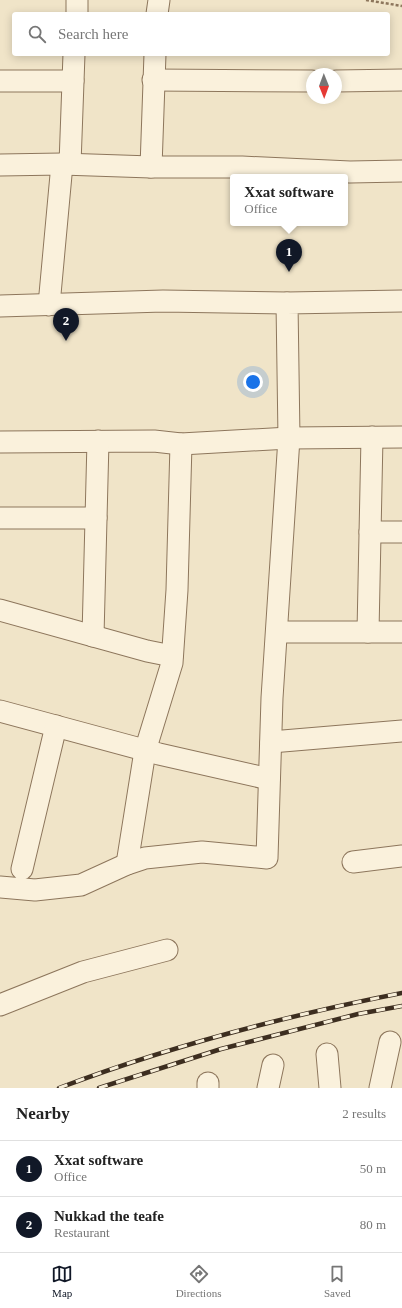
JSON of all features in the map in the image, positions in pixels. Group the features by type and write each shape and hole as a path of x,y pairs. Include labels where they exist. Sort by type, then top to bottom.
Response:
{"street":[{"path":"76,12 77,0"},
{"path":"157,12 159,0"},
{"path":"49,305 66,164 74,56"},
{"path":"151,167 155,56"},
{"path":"153,80 306,81"},
{"path":"342,81 402,80"},
{"path":"0,81 73,81"},
{"path":"0,165 66,164 151,167 242,167 350,172 402,171"},
{"path":"0,306 163,301 287,303 402,301"},
{"path":"0,887 35,890 81,885 127,864 145,858 202,852 267,858 269,779 289,438 287,303"},
{"path":"0,442 154,441 181,444 289,438 402,437"},
{"path":"368,632 372,438"},
{"path":"93,636 98,441"},
{"path":"127,864 145,751 172,663 177,590 181,444"},
{"path":"0,518 96,518"},
{"path":"370,532 402,532"},
{"path":"0,610 147,651 172,656"},
{"path":"277,632 402,632"},
{"path":"0,711 145,751 269,779"},
{"path":"22,869 56,726"},
{"path":"271,742 402,731"},
{"path":"353,862 402,856"},
{"path":"0,1005 83,972 167,950"},
{"path":"380,1088 390,1042"},
{"path":"327,1054 330,1088"},
{"path":"268,1088 273,1065"}],"path":[{"path":"366,0 402,6"}],"railway":[{"path":"59,1088 143,1059 228,1033 402,993"},
{"path":"99,1088 221,1049 358,1014 402,1006"}],"place":[{"name":"Xxat software","path":"289,272"},
{"name":"Nukkad the teafe","path":"66,341"}]}
